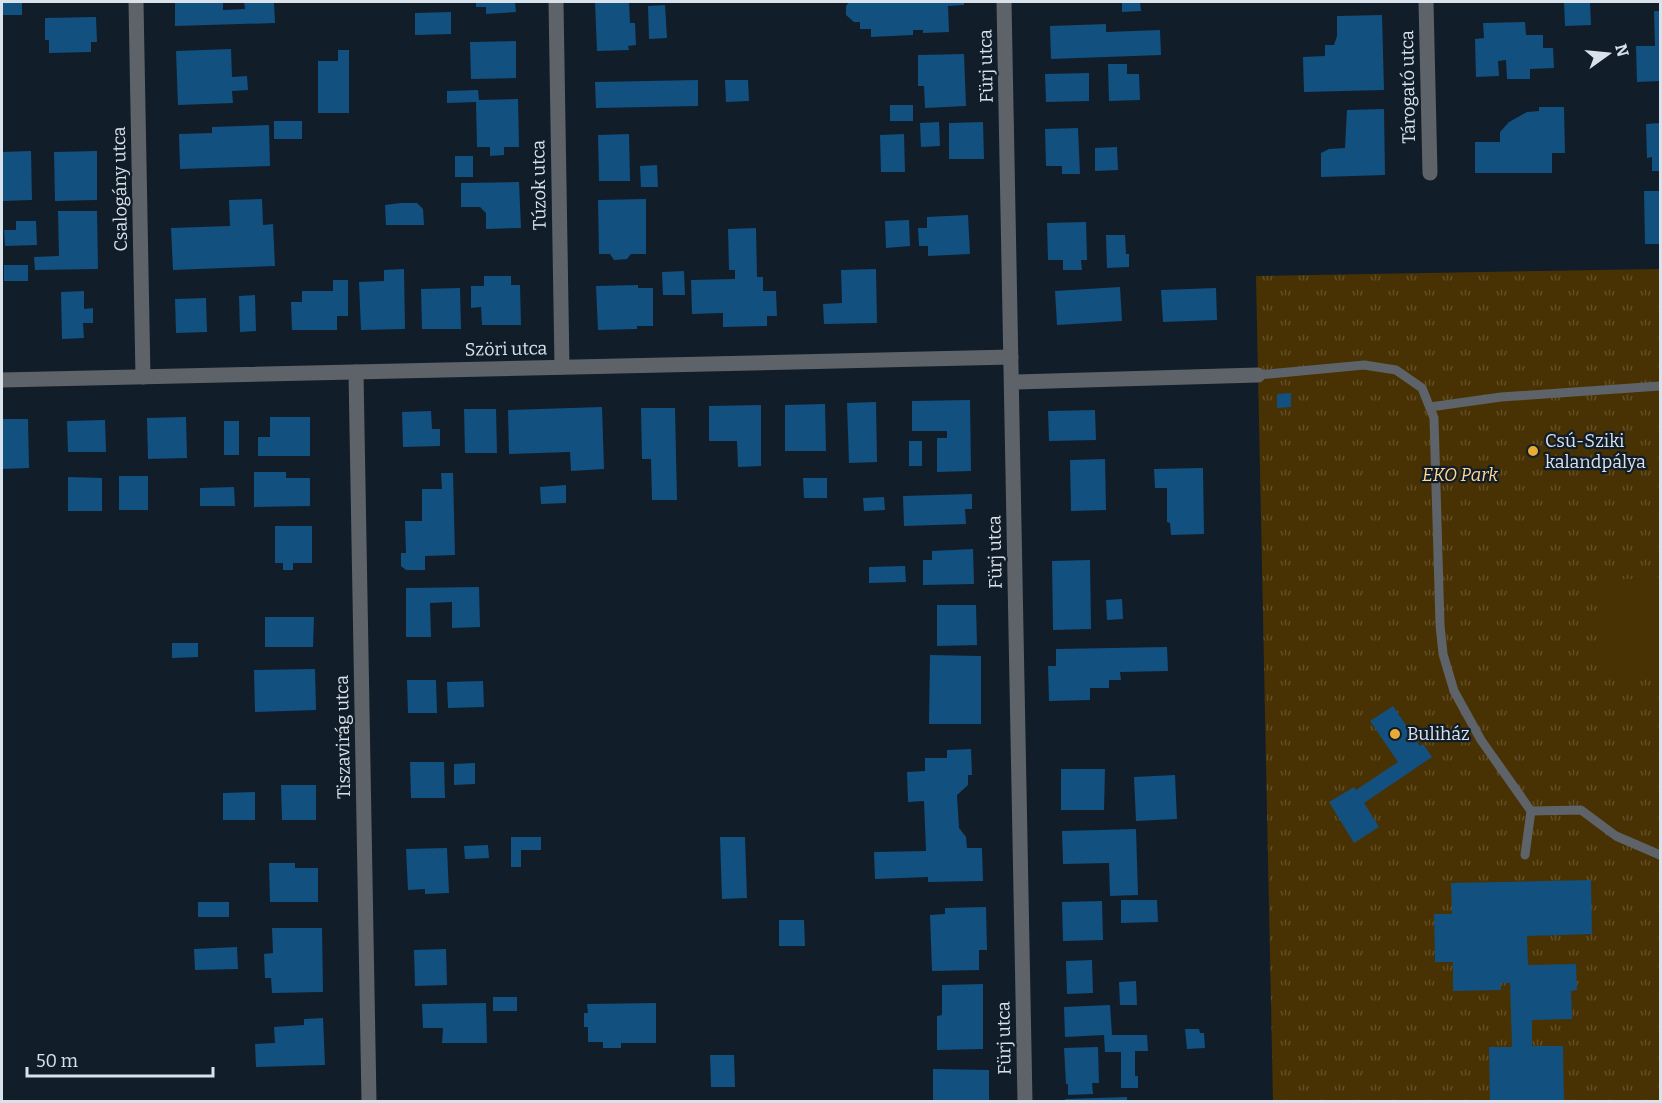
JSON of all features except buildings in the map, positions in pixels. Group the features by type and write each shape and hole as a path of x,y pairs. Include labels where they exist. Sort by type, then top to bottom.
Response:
{"street":[{"name":"Csalogány utca","path":"136,2 143,377"},
{"name":"Túzok utca","path":"556,2 562,367"},
{"name":"Fürj utca","path":"1004,2 1025,1101"},
{"name":"Tárogató utca","path":"1426,2 1430,173"},
{"name":"Szöri utca","path":"2,380 1011,357"},
{"name":"Tiszavirág utca","path":"356,372 369,1101"},
{"path":"1012,382 1258,375"}],"lane":[{"path":"1258,375 1364,365 1396,370 1422,388 1434,418 1440,625 1443,654 1454,691 1481,740 1531,811 1525,855"},
{"path":"1430,407 1501,397 1660,386"},
{"path":"1531,811 1581,810 1616,836 1660,855"}],"green space":[{"name":"EKO Park","path":"1660,269 1660,1101 1273,1101 1256,276"},
{"path":"1660,578 1660,673 1603,675 1600,580"}],"place":[{"name":"Csú-Sziki kalandpálya","path":"1533,451"},
{"name":"Buliház","path":"1395,734"}]}
